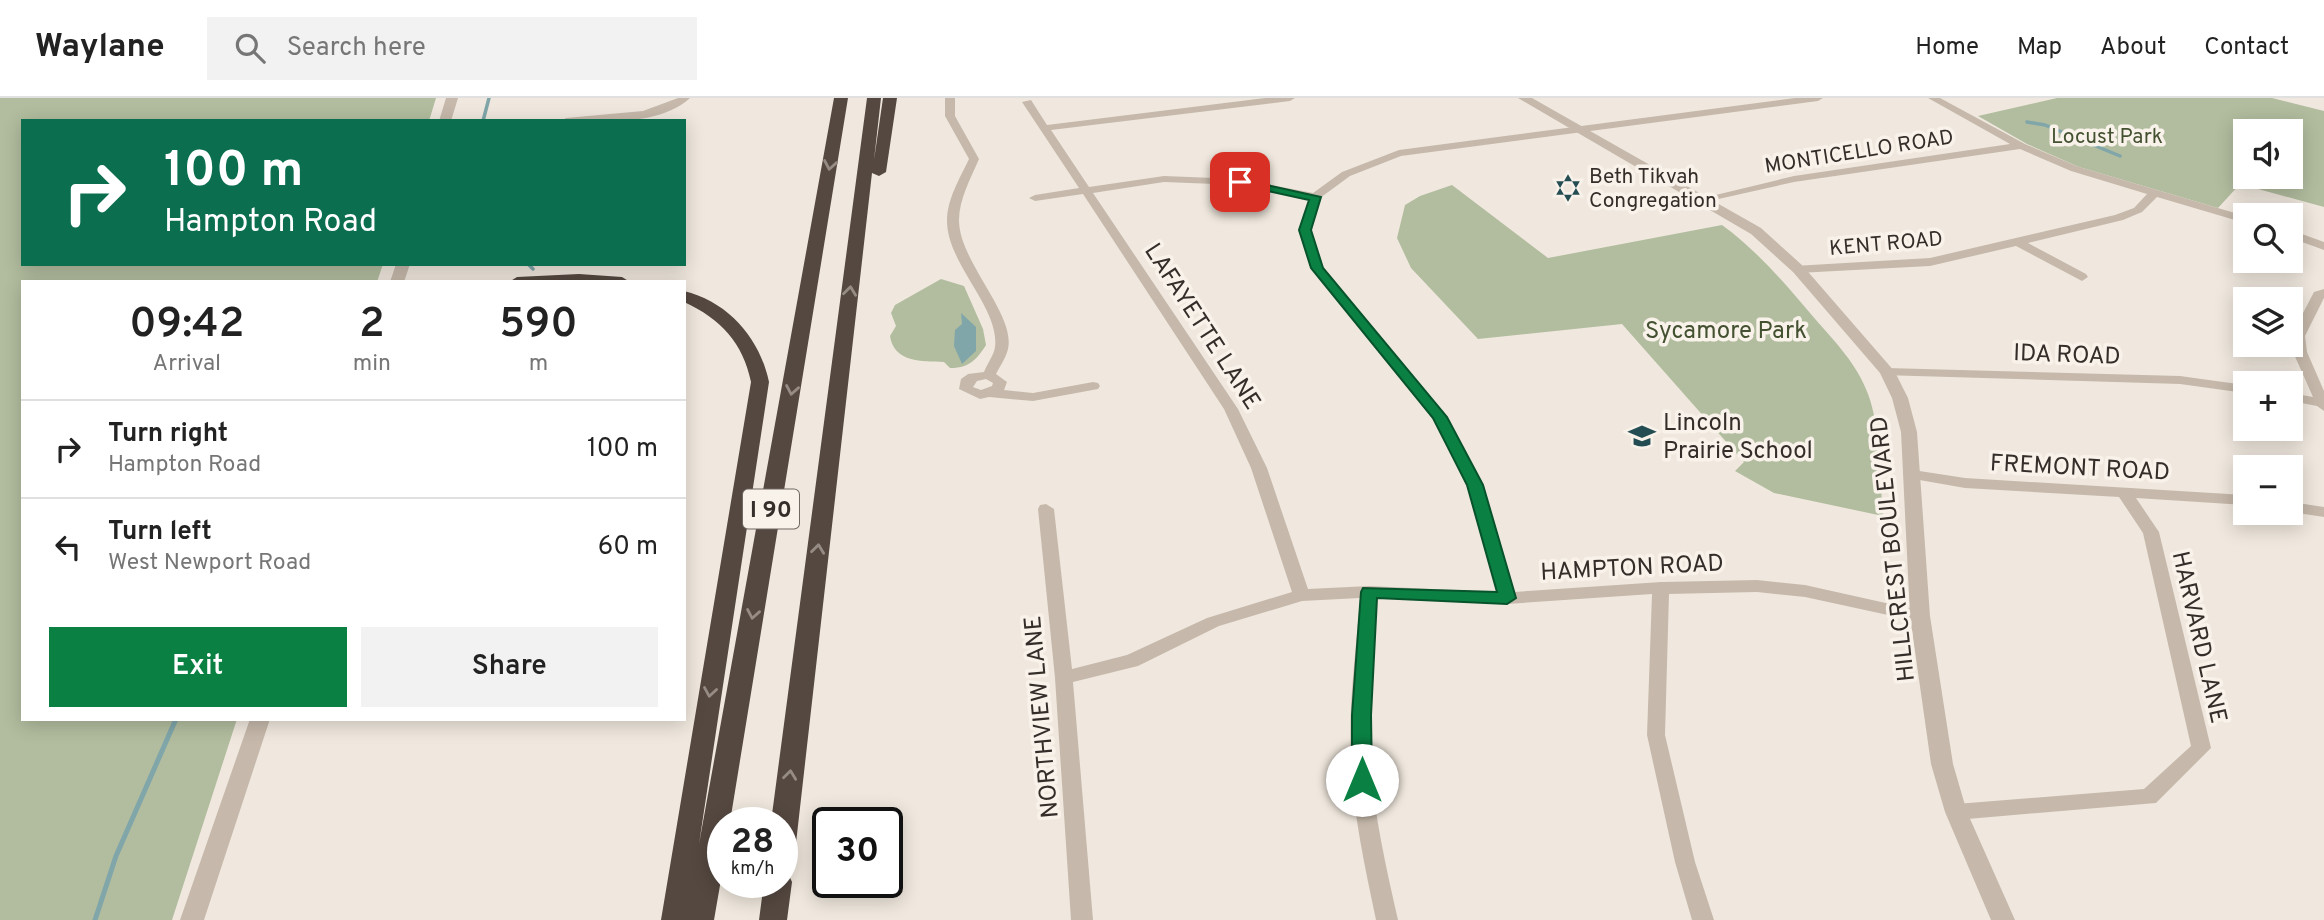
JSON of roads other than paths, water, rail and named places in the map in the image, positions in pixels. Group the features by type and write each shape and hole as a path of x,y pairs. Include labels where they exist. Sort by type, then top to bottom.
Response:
{"highway":[{"name":"I 90","path":"700,920 841,98"},
{"name":"I 90","path":"786,807 874,98"},
{"path":"857,237 877,183 890,98"},
{"path":"558,280 593,280"},
{"path":"675,920 760,382 750,348 736,328 706,306 686,297"},
{"path":"773,920 776,898"}],"street":[{"path":"446,119 452,98"},
{"path":"583,119 649,111 673,105 685,98"},
{"path":"950,98 950,116 974,159 962,186 953,221 960,250 999,328 1002,347 989,375"},
{"path":"1045,128 1290,98"},
{"name":"HILLCREST BOULEVARD","path":"1524,98 1705,199 1756,231 1798,269 1887,372 1905,413 1913,475 1920,616 1942,764 1956,812 2003,920"},
{"path":"1507,598 1475,485 1440,417 1317,268 1305,230 1315,197 1346,174 1399,153 1818,98"},
{"path":"1933,98 2021,146 2075,169 2233,216"},
{"name":"LAFAYETTE LANE","path":"1027,102 1231,409 1259,468 1301,595"},
{"name":"MONTICELLO ROAD","path":"1705,199 1794,180 2021,146"},
{"path":"1035,198 1164,179 1240,182 1315,197"},
{"name":"KENT ROAD","path":"1798,269 1930,262 2119,218 2138,210 2155,193"},
{"path":"2303,238 2324,246"},
{"path":"2018,242 2082,277"},
{"path":"2323,405 2300,352 2298,336 2319,295 2324,293"},
{"name":"IDA ROAD","path":"1887,372 2180,380 2233,387"},
{"path":"991,393 998,389 1000,382 989,375 973,377 965,386 974,394 1033,397 1093,386"},
{"path":"2303,400 2323,405"},
{"name":"FREMONT ROAD","path":"1913,475 1965,483 2233,499"},
{"name":"HARVARD LANE","path":"1956,812 2149,797 2201,748 2151,532 2123,492"},
{"name":"NORTHVIEW LANE","path":"1046,509 1064,678 1082,920"},
{"path":"2303,509 2324,512"},
{"name":"HAMPTON ROAD","path":"1064,678 1132,662 1213,622 1301,595 1369,592 1507,598 1661,588 1757,586 1805,591 1920,616"},
{"path":"1661,588 1656,735 1685,862 1703,920"},
{"path":"1369,592 1362,715 1362,780 1374,863 1387,920"},
{"path":"192,920 259,721"}],"water":[{"path":"961,313 976,327 976,351 962,364 954,346 955,330 962,324"}],"waterway":[{"path":"484,119 489,98"},
{"path":"2027,122 2045,125 2120,156"},
{"path":"530,266 533,269"},
{"path":"95,920 116,856 175,721"}],"place":[{"name":"Beth Tikvah Congregation","path":"1568,188"},
{"name":"Lincoln Prairie School","path":"1642,436"}],"park label":[{"name":"Locust Park","path":"2107,136"},
{"name":"Sycamore Park","path":"1726,330"}]}
